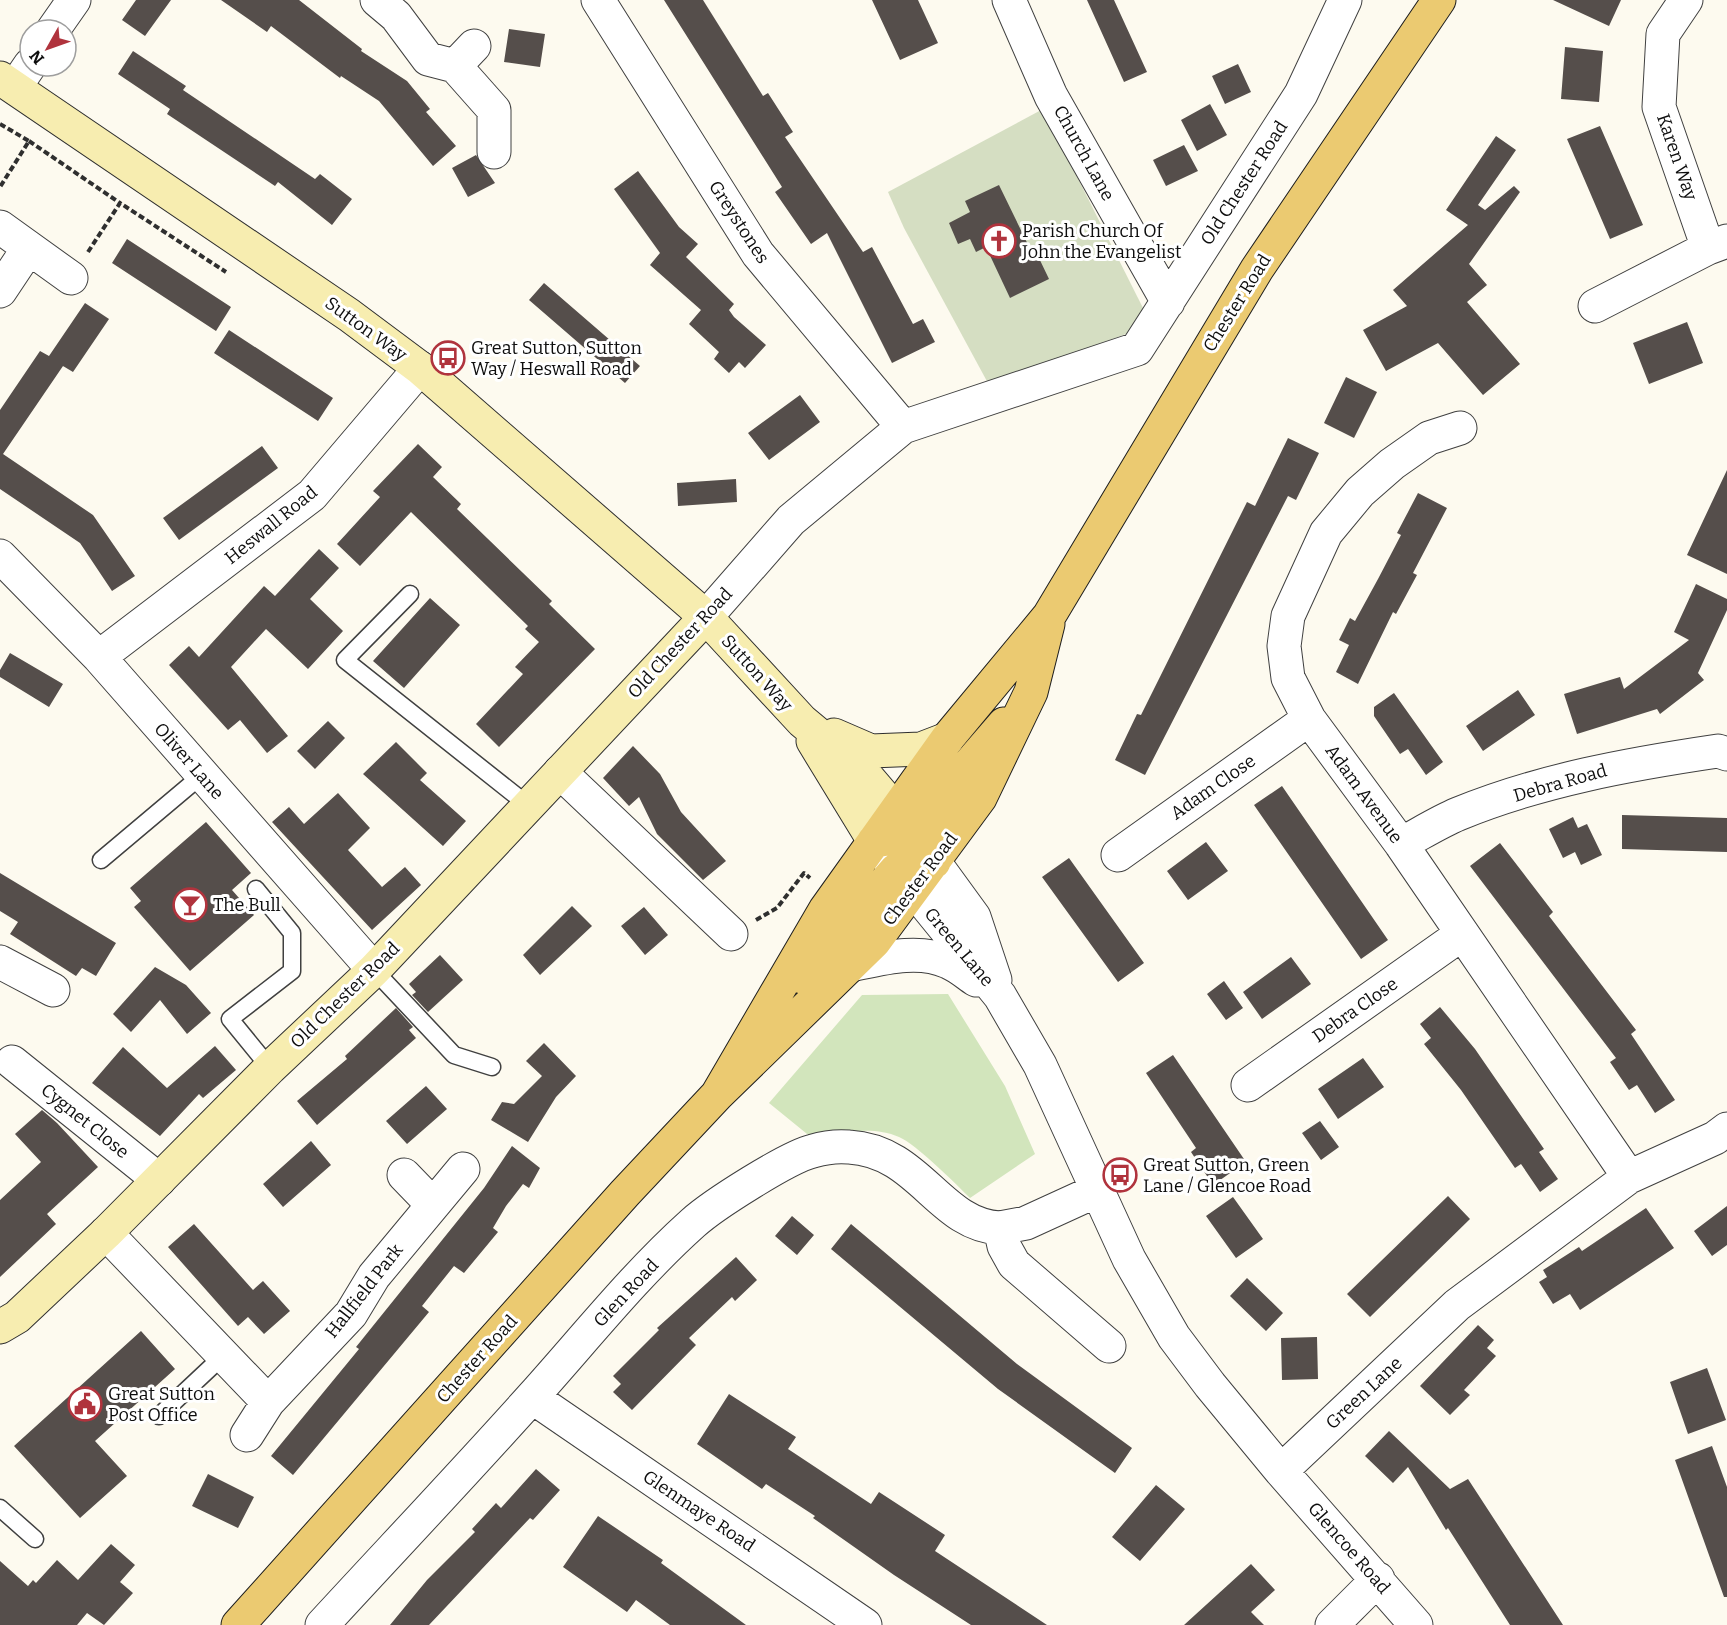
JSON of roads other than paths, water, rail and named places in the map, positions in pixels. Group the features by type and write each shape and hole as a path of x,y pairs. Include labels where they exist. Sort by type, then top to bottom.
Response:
{"main road":[{"name":"Chester Road","path":"717,1095 835,896 947,739 1049,616 1257,269 1439,0"},
{"name":"Sutton Way","path":"15,77 420,368 706,617 802,721 862,771 925,848"},
{"name":"Chester Road","path":"238,1625 625,1193 717,1095 874,942 904,880 925,848 980,798 1031,693 1049,616"},
{"name":"Old Chester Road","path":"0,1327 17,1317 106,1233 270,1068 375,970 706,617"},
{"name":"Sutton Way","path":"802,721 870,751 921,749 947,739"},
{"name":"Sutton Way","path":"802,721 874,842"},
{"path":"874,842 925,848"},
{"path":"761,1022 849,926 904,880"}],"street":[{"path":"377,0 396,16 428,59 464,56 494,110 494,152"},
{"name":"Greystones","path":"598,0 758,254 903,427"},
{"name":"Church Lane","path":"1009,0 1052,96 1167,302"},
{"name":"Old Chester Road","path":"706,617 790,520 903,427 1137,349 1301,94 1345,0"},
{"name":"Karen Way","path":"1686,0 1663,34 1659,107 1718,244"},
{"path":"0,227 71,278"},
{"path":"1595,306 1718,244"},
{"path":"0,291 28,249"},
{"name":"Heswall Road","path":"99,657 312,495 420,368"},
{"name":"Adam Avenue","path":"1460,428 1429,438 1392,464 1360,492 1326,533 1287,616 1284,646 1288,678 1309,719 1401,844 1629,1177"},
{"name":"Oliver Lane","path":"4,567 99,657 375,970"},
{"name":"Adam Close","path":"1118,855 1309,719"},
{"name":"Debra Road","path":"1401,844 1458,814 1563,780 1724,745"},
{"path":"560,772 731,934"},
{"name":"Green Lane","path":"874,842 1000,996 1040,1065 1129,1259 1174,1337 1210,1385 1281,1471 1457,1305 1629,1177 1715,1138 1727,1129"},
{"name":"Green Lane","path":"925,848 974,917 1000,996"},
{"name":"Debra Close","path":"1248,1085 1462,934"},
{"name":"Green Lane","path":"850,965 894,957 931,957 948,962 1000,996"},
{"path":"0,962 52,990"},
{"name":"Cygnet Close","path":"4,1067 159,1180"},
{"name":"Glen Road","path":"322,1625 532,1397 642,1273 695,1221 754,1181 812,1151 847,1147 878,1151 912,1172 971,1221 985,1227 1000,1228"},
{"name":"Hallfield Park","path":"247,1435 268,1402 351,1314 374,1276 463,1169"},
{"path":"404,1175 433,1205"},
{"path":"1096,1191 1026,1222 1000,1228 1004,1246 1014,1264 1109,1346"},
{"path":"106,1233 268,1402"},
{"name":"Glenmaye Road","path":"532,1397 865,1625"},
{"name":"Glencoe Road","path":"1281,1471 1416,1625"},
{"path":"1332,1625 1378,1579"}],"lane":[{"path":"410,594 345,660 529,806"},
{"path":"101,860 202,775"},
{"path":"256,889 292,933 292,971 230,1019 270,1068"},
{"path":"375,970 454,1055 492,1067"},
{"path":"159,1416 224,1355"},
{"path":"0,1508 35,1539"}],"place":[{"name":"Parish Church Of John the Evangelist","path":"999,241"},
{"name":"Great Sutton, Sutton Way / Heswall Road","path":"448,358"},
{"name":"The Bull","path":"190,905"},
{"name":"Great Sutton, Green Lane / Glencoe Road","path":"1120,1175"},
{"name":"Great Sutton Post Office","path":"85,1404"}]}
